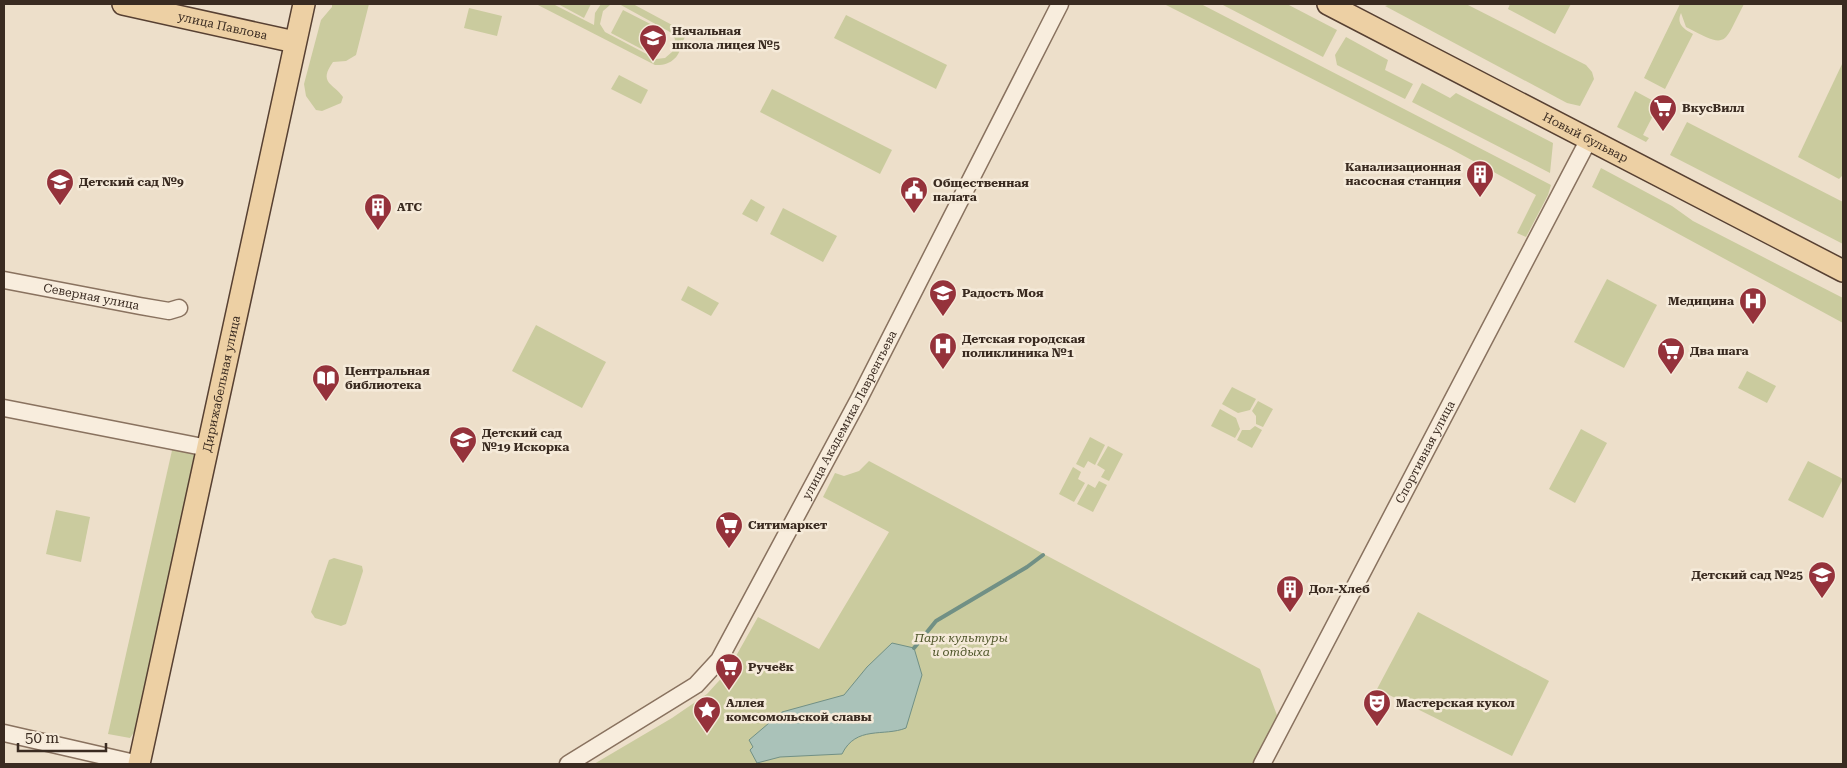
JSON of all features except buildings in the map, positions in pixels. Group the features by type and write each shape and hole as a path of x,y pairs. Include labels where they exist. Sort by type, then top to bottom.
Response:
{"main road":[{"name":"улица Павлова","path":"123,4 295,42"},
{"name":"Дирижабельная улица","path":"139,764 304,4"},
{"name":"Новый бульвар","path":"1328,4 1843,271"}],"street":[{"name":"улица Академика Лаврентьева","path":"568,764 696,686 719,660 863,391 1060,4"},
{"name":"Спортивная улица","path":"1262,764 1588,139"},
{"name":"Северная улица","path":"4,280 140,306 169,310 179,308"},
{"path":"4,408 208,448"},
{"path":"4,733 139,764"}],"green space":[{"path":"332,4 369,4 356,55 346,61 333,62 327,74 329,82 343,97 341,103 322,111 316,110 306,96 304,84 321,20 332,7"},
{"path":"536,4 553,4 594,25 595,13 601,4 619,4 633,4 687,33 683,41 681,40 681,46 674,59 666,64 655,65","holes":["619,4 670,32 675,39 672,52 665,58 656,59 605,32 600,24 603,11 610,5"]},
{"path":"558,4 591,4 584,18"},
{"path":"1164,4 1201,4 1551,185 1548,195 1526,237 1517,233 1536,195 1451,149"},
{"path":"1221,4 1287,4 1337,30 1323,57"},
{"path":"1391,4 1466,4 1586,65 1592,72 1594,79 1580,106 1567,103 1385,6"},
{"path":"1510,4 1571,4 1555,34 1508,9"},
{"path":"1680,4 1744,4 1728,35 1718,40 1710,39 1686,27 1681,13 1680,23 1693,34 1665,89 1644,78"},
{"path":"469,8 502,16 497,36 464,28"},
{"path":"623,10 664,31 651,54 611,33"},
{"path":"846,15 947,65 936,89 834,38"},
{"path":"1346,37 1388,60 1385,70 1413,84 1405,99 1337,65 1335,55"},
{"path":"1843,62 1843,175 1839,179 1798,157"},
{"path":"619,75 648,90 641,104 611,89"},
{"path":"1422,83 1450,98 1456,93 1553,143 1550,173 1412,102"},
{"path":"772,89 892,150 880,174 760,112"},
{"path":"1635,91 1659,104 1643,135 1649,138 1646,142 1617,127"},
{"path":"1687,122 1843,202 1843,244 1670,155"},
{"path":"1601,168 1672,206 1693,221 1843,298 1843,323 1592,187"},
{"path":"751,199 765,207 757,222 742,214"},
{"path":"783,208 837,236 823,262 770,234"},
{"path":"1607,279 1657,305 1624,368 1574,342"},
{"path":"688,286 719,303 711,316 681,300"},
{"path":"536,325 606,362 582,408 512,371"},
{"path":"1747,371 1776,386 1767,403 1738,388"},
{"path":"1232,387 1256,399 1250,410 1238,413 1222,404"},
{"path":"1258,401 1273,409 1263,427 1256,424 1256,416 1252,411"},
{"path":"1220,409 1236,418 1240,429 1235,438 1211,426"},
{"path":"1255,426 1262,430 1252,448 1237,440 1242,430 1250,430"},
{"path":"1581,429 1607,443 1575,503 1549,489"},
{"path":"1090,437 1105,445 1095,465 1088,461 1084,468 1076,464"},
{"path":"173,446 191,450 197,455 135,731 130,738 108,734"},
{"path":"1108,446 1123,454 1109,481 1101,477 1105,470 1097,465"},
{"name":"Парк культуры и отдыха","path":"869,461 1260,669 1278,718 1254,764 594,764 672,718 707,694 727,672 758,617 819,649 889,532 823,497 835,473 844,476 859,471"},
{"path":"1808,461 1843,479 1823,518 1788,500"},
{"path":"1073,467 1081,472 1078,479 1085,483 1074,502 1059,494"},
{"path":"1099,481 1107,485 1093,512 1077,504 1088,484 1095,488"},
{"path":"56,510 90,517 81,562 46,554"},
{"path":"334,558 362,566 363,571 346,624 341,626 315,618 311,612 329,560"},
{"path":"1418,612 1549,681 1512,756 1377,689"}],"shaded area":[{"path":"892,643 914,648 922,675 906,728 898,731 863,735 848,745 842,754 780,757 757,763 750,750 753,747 749,740 782,712 844,695 867,667"}],"waterway":[{"path":"914,648 936,621 1027,567 1043,555"}],"place":[{"name":"Начальная школа лицея №5","path":"653,62"},
{"name":"ВкусВилл","path":"1663,132"},
{"name":"Канализационная насосная станция","path":"1480,198"},
{"name":"Детский сад №9","path":"60,206"},
{"name":"Общественная палата","path":"914,214"},
{"name":"АТС","path":"378,231"},
{"name":"Радость Моя","path":"943,317"},
{"name":"Медицина","path":"1753,325"},
{"name":"Детская городская поликлиника №1","path":"943,370"},
{"name":"Два шага","path":"1671,375"},
{"name":"Центральная библиотека","path":"326,402"},
{"name":"Детский сад №19 Искорка","path":"463,464"},
{"name":"Ситимаркет","path":"729,549"},
{"name":"Детский сад №25","path":"1822,599"},
{"name":"Дол-Хлеб","path":"1290,613"},
{"name":"Ручеёк","path":"729,691"},
{"name":"Мастерская кукол","path":"1377,727"},
{"name":"Аллея комсомольской славы","path":"707,734"}]}
